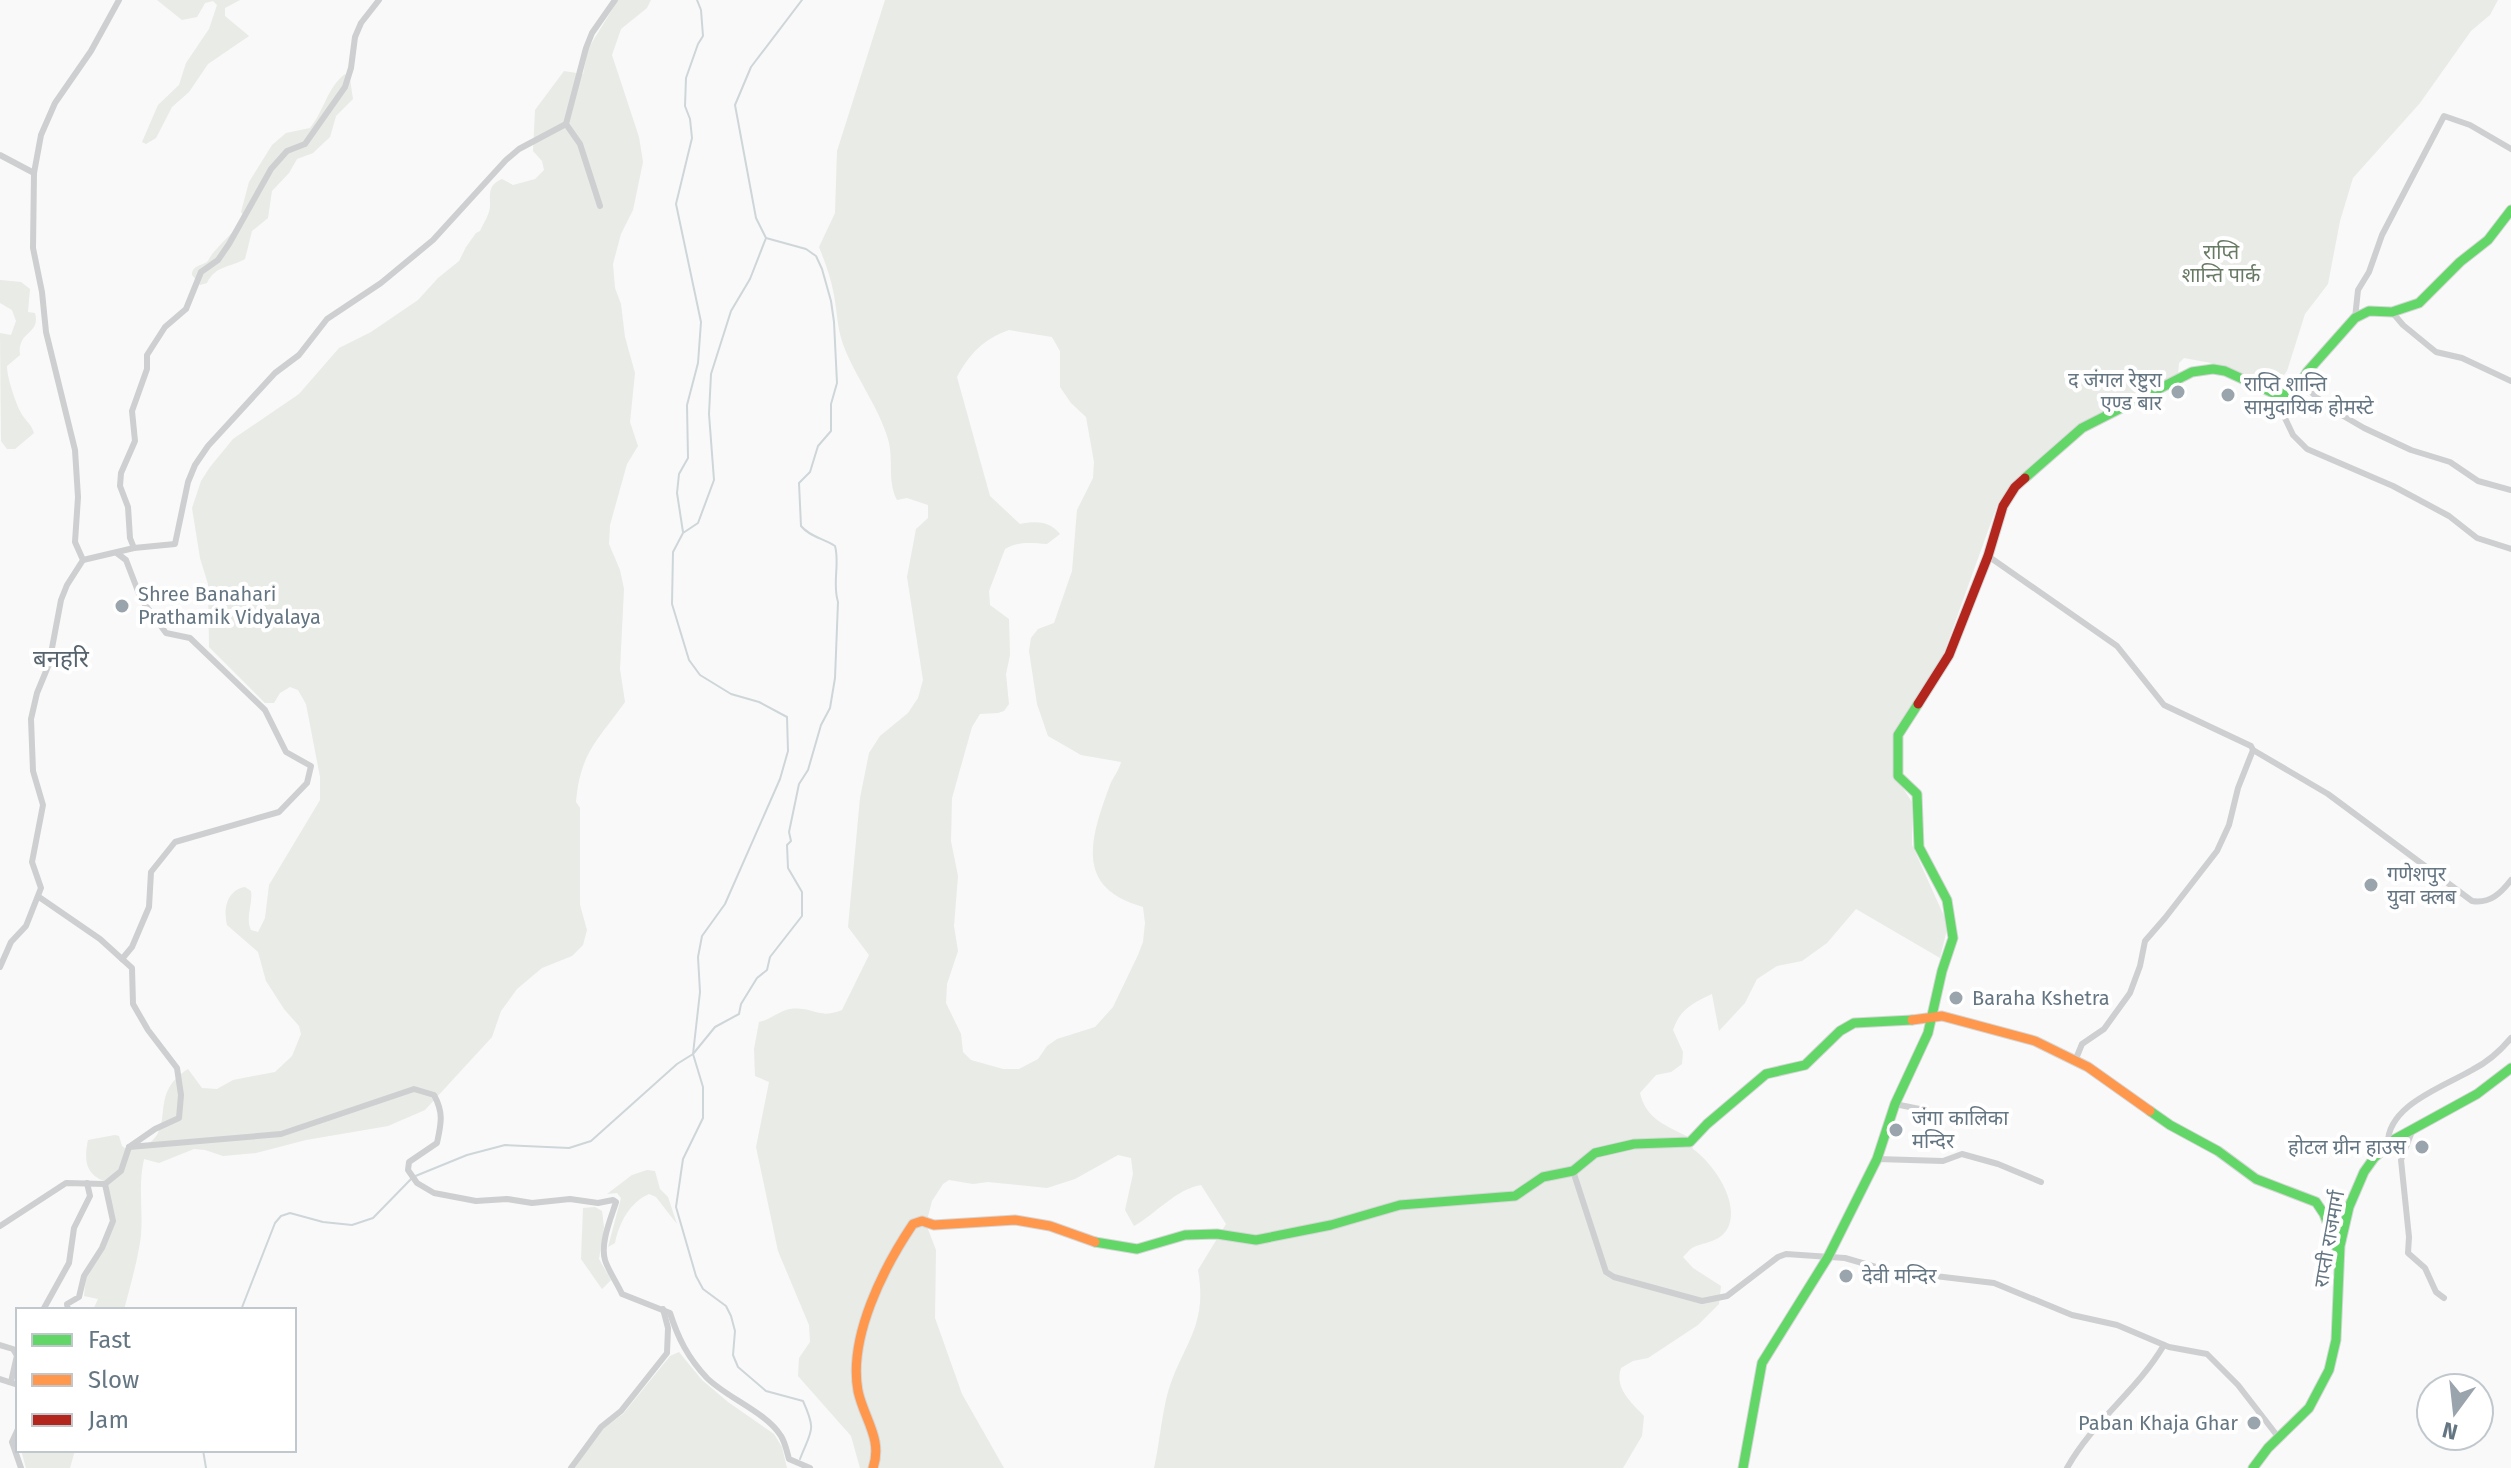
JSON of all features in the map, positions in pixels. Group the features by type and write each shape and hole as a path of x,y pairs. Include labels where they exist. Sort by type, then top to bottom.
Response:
{"street":[{"path":"83,560 75,542 78,506 75,450 46,332 33,248 34,173 41,135 55,103 91,51 119,0"},
{"path":"134,548 130,538 128,507 120,486 121,473 135,441 132,411 147,369 147,355 165,327 186,309 201,272 218,260 229,244 271,169 287,151 305,144 345,87 355,37 361,23 379,0"},
{"path":"0,967 11,942 26,926 39,897 40,880 34,870 32,854 43,805 33,771 31,719 49,664 61,600 67,585 83,560 134,548 175,544 188,482 195,465 208,446 275,373 299,355 327,319 381,283 433,240 519,149 566,124 586,48 592,33 615,0"},
{"path":"1743,1468 1762,1363 1828,1257 1877,1159 1895,1104 1928,1033 1953,938 1953,926 1947,900 1919,847 1917,794 1898,776 1898,735 1949,655 1988,556 2003,506 2015,487 2082,428 2192,372 2225,371 2273,393 2289,394 2302,384 2307,372 2355,318 2358,290 2377,257 2382,235 2444,116 2470,125 2511,149"},
{"path":"566,124 580,144 600,206"},
{"path":"0,155 34,173"},
{"path":"2355,318 2369,311 2392,312 2419,303 2460,262 2488,240 2511,210"},
{"path":"2392,312 2436,352 2462,358 2511,381"},
{"path":"2302,384 2328,407 2364,428 2411,450 2450,462 2478,481 2511,490"},
{"path":"2273,393 2293,435 2307,449 2393,486 2449,516 2477,538 2511,549"},
{"path":"118,554 126,560 141,599 166,633 190,638 265,710 286,752 311,766 307,783 279,812 175,842 151,872 149,907 132,947 122,959"},
{"path":"1988,556 2117,646 2164,705 2251,746 2328,794 2472,901 2483,903 2511,880"},
{"path":"2075,1061 2082,1044 2104,1029 2130,993 2145,941 2217,851 2229,825 2238,788 2253,750"},
{"path":"0,1226 66,1183 105,1184 121,1171 129,1147 155,1129 179,1118 181,1095 177,1068 133,1004 132,968 100,939 39,897"},
{"path":"873,1468 878,1458 878,1445 860,1404 857,1379 861,1348 878,1280 913,1224 922,1221 934,1225 1015,1220 1050,1226 1092,1242 1137,1249 1185,1235 1217,1234 1256,1240 1331,1225 1400,1205 1515,1196 1543,1177 1573,1171 1595,1153 1634,1144 1690,1142 1766,1074 1805,1065 1840,1031 1854,1023 1932,1017 1958,1019 2035,1041 2088,1067 2170,1125 2218,1151 2256,1179 2316,1202 2324,1214 2340,1257"},
{"path":"2388,1146 2390,1126 2404,1110 2442,1085 2475,1069 2511,1038"},
{"name":"राप्ती राजमार्ग","path":"2253,1468 2261,1455 2304,1415 2332,1363 2336,1347 2337,1276 2350,1200 2357,1182 2376,1156 2388,1146 2475,1095 2511,1068"},
{"path":"129,1147 281,1134 414,1089 434,1095 441,1108 437,1143 409,1162 408,1170 417,1183 434,1193 476,1201 507,1199 532,1203 570,1199 616,1202 605,1244 605,1263 622,1294 670,1313 689,1358 708,1380 769,1423 781,1436 789,1459 808,1466"},
{"path":"1895,1104 1983,1122"},
{"path":"2413,1129 2401,1160 2408,1253 2425,1268 2436,1292 2444,1298"},
{"path":"1877,1159 1943,1161 1962,1154 1998,1164 2041,1182"},
{"path":"1573,1171 1606,1272 1614,1277 1702,1301 1727,1296 1786,1254 1845,1258 1907,1276 1994,1283 2072,1315 2117,1325 2164,1345 2207,1354 2238,1385 2279,1438"},
{"path":"44,1308 69,1263 74,1228 90,1196 87,1183"},
{"path":"68,1308 67,1304 79,1297 84,1276 102,1248 113,1221 105,1184"},
{"path":"571,1468 601,1427 621,1411 667,1353 668,1328 663,1309"},
{"path":"2067,1468 2095,1426 2147,1372 2164,1345"},
{"path":"0,1379 15,1384"},
{"path":"16,1433 12,1442 21,1468"}],"green space":[{"path":"157,0 240,0 225,8 225,16 249,36 208,64 189,92 172,107 156,138 146,144 142,142 158,105 179,85 186,63 209,29 217,5 213,1 205,3 197,17 182,20"},
{"path":"618,0 651,0 647,8 621,29 612,55 639,137 643,162 633,210 621,234 613,264 615,288 635,373 630,422 638,446 627,464 610,525 609,544 624,589 620,669 625,702 586,759 576,802 580,808 580,905 587,930 583,945 572,956 542,968 517,989 501,1011 492,1037 425,1110 388,1126 306,1140 256,1153 223,1156 194,1149 159,1163 144,1159 141,1235 125,1308 94,1308 98,1299 84,1296 86,1277 114,1221 104,1181 93,1174 87,1165 88,1140 119,1136 122,1146 128,1150 147,1144 158,1133 169,1088 188,1069 202,1088 217,1089 233,1080 275,1072 292,1056 301,1034 299,1026 266,981 258,952 227,925 226,913 230,896 245,887 251,891 249,925 251,930 258,932 265,918 269,885 320,800 320,777 306,704 298,690 290,687 280,693 274,703 265,703 209,647 208,584 200,558 192,508 201,481 233,439 299,394 339,348 371,332 418,300 459,261 486,219 494,184 502,179 513,185 535,179 544,170 542,161 533,151 535,110 564,71 583,74 588,49"},
{"name":"राप्ति शान्ति पार्क","path":"885,0 2498,0 2490,15 2471,31 2420,103 2353,178 2340,221 2328,284 2305,314 2287,371 2277,384 2211,363 2184,358 2179,363 2178,374 2105,415 2036,462 1998,503 1941,661 1896,736 1893,754 1893,773 1912,802 1912,845 1948,925 1940,958 1856,909 1827,943 1802,961 1777,966 1757,979 1745,1003 1719,1031 1712,994 1693,1004 1679,1017 1673,1030 1683,1052 1682,1064 1671,1072 1656,1075 1640,1093 1647,1110 1666,1126 1690,1138 1693,1149 1717,1174 1728,1197 1730,1221 1722,1235 1692,1248 1683,1257 1693,1268 1721,1286 1719,1304 1698,1325 1648,1358 1621,1368 1622,1388 1644,1416 1642,1436 1623,1468 1154,1468 1171,1382 1196,1324 1200,1291 1198,1270 1226,1224 1201,1185 1175,1196 1134,1226 1125,1210 1133,1174 1131,1158 1118,1155 1075,1179 1047,1188 949,1180 932,1201 926,1224 936,1250 935,1318 962,1394 1004,1468 860,1468 851,1436 798,1376 799,1358 810,1342 809,1325 778,1251 756,1147 769,1082 755,1076 754,1049 759,1022 790,1009 827,1014 842,1010 869,955 848,927 860,798 869,753 880,736 908,713 918,698 923,680 907,577 916,529 928,518 928,505 907,498 897,500 894,493 888,439 843,344 831,282 819,247 835,213 837,151","holes":["1009,330 1052,337 1060,351 1060,387 1086,417 1094,462 1093,478 1077,510 1072,571 1054,623 1038,629 1031,638 1029,651 1037,704 1048,736 1081,755 1121,762 1097,824 1093,859 1097,874 1106,888 1121,899 1143,907 1145,923 1138,955 1113,1007 1095,1027 1057,1039 1047,1046 1038,1059 1019,1069 1003,1069 971,1060 963,1052 961,1034 946,1003 947,984 958,951 954,926 958,876 951,841 952,798 972,727 980,714 1004,711 1009,704 1006,674 1010,655 1009,619 990,605 989,591 1005,549 1020,544 1047,544 1060,534 1042,523 1020,524 990,496 957,377 978,348"]},
{"path":"345,74 350,79 353,99 336,116 330,137 313,153 297,159 272,191 268,218 252,231 245,259 219,270 207,283 200,285 192,275 194,269 208,261 246,218 241,212 249,182 272,145 286,133 310,128 334,85"},
{"path":"0,280 21,282 30,289 28,312 35,313 36,320 22,341 20,355 7,366 18,407 34,433 15,449 7,449 1,441 0,333 11,335 16,321 12,310 0,303"},
{"path":"655,1171 677,1224 656,1197 649,1194 631,1208 619,1228 615,1243 608,1247 621,1198 617,1193 607,1194 632,1175"},
{"path":"595,1207 602,1211 604,1227 599,1259 611,1280 602,1289 581,1259 583,1208"},
{"path":"679,1352 702,1380 774,1434 782,1447 787,1468 575,1468 602,1429 623,1414 670,1356"},
{"path":"22,1452 74,1452 70,1468 26,1468"}],"waterway":[{"path":"683,532 677,493 679,474 688,458 687,405 698,363 701,322 676,204 692,138 685,106 686,78 703,36 697,0"},
{"path":"242,1308 275,1223 281,1216 290,1213 323,1222 352,1225 373,1218 413,1177 467,1155 505,1145 569,1148 591,1141 677,1064 693,1054 702,936 725,904 780,779 788,751 787,717 759,702 731,694 700,675 689,660 672,604 673,552 683,533 698,523 714,480 709,414 711,374 731,311 750,279 766,238 756,218 735,105 751,67 802,0"},
{"path":"766,238 806,249 816,256 831,301 837,383 831,404 831,431 818,446 810,472 799,483 801,526 808,533 835,546 838,602 835,678 830,708 821,725 808,770 799,784 789,832 791,841 787,845 788,868 802,892 802,916 770,957 767,970 757,978 741,1004 739,1014 715,1027 693,1054 703,1087 703,1118 683,1159 676,1207 696,1276 703,1289 726,1306 731,1316 735,1331 733,1355 738,1367 766,1391 803,1401 811,1431 800,1459"},
{"path":"203,1452 206,1468"}],"traffic: fast":[{"path":"2025,478 2082,428 2192,372 2225,371 2273,393 2296,391 2307,372 2355,318 2369,311 2392,312 2419,303 2460,262 2488,240 2511,210"},
{"path":"1743,1468 1762,1363 1828,1257 1877,1159 1895,1104 1928,1033 1953,938 1947,900 1919,847 1917,794 1898,776 1898,735 1918,704"},
{"path":"1095,1242 1137,1249 1185,1235 1217,1234 1256,1240 1331,1225 1400,1205 1515,1196 1543,1177 1573,1171 1595,1153 1634,1144 1690,1142 1766,1074 1805,1065 1840,1031 1854,1023 1912,1020"},
{"path":"2253,1468 2268,1448 2309,1408 2329,1370 2336,1340 2340,1246 2349,1207 2364,1172 2395,1139 2477,1094 2511,1068"},
{"path":"2150,1111 2218,1151 2256,1179 2316,1202 2324,1214 2339,1254"}],"traffic: slow":[{"path":"1912,1020 1942,1016 2035,1041 2088,1067 2150,1111"},
{"path":"873,1468 876,1448 858,1391 858,1348 880,1281 913,1224 922,1221 934,1225 1015,1220 1050,1226 1095,1242"}],"traffic: jam":[{"path":"1918,704 1949,655 1988,556 2003,506 2025,478"}],"place":[{"name":"द जंगल रेष्टुरा एण्ड बार","path":"2178,392"},
{"name":"राप्ति शान्ति सामुदायिक होमस्टे","path":"2228,395"},
{"name":"Shree Banahari Prathamik Vidyalaya","path":"122,606"},
{"name":"गणेशपुर युवा क्लब","path":"2371,885"},
{"name":"Baraha Kshetra","path":"1956,998"},
{"name":"जंगा कालिका मन्दिर","path":"1896,1130"},
{"name":"होटल ग्रीन हाउस","path":"2422,1147"},
{"name":"देवी मन्दिर","path":"1846,1276"},
{"name":"Paban Khaja Ghar","path":"2254,1423"}],"district":[{"name":"बनहरि","path":"61,659"}]}
